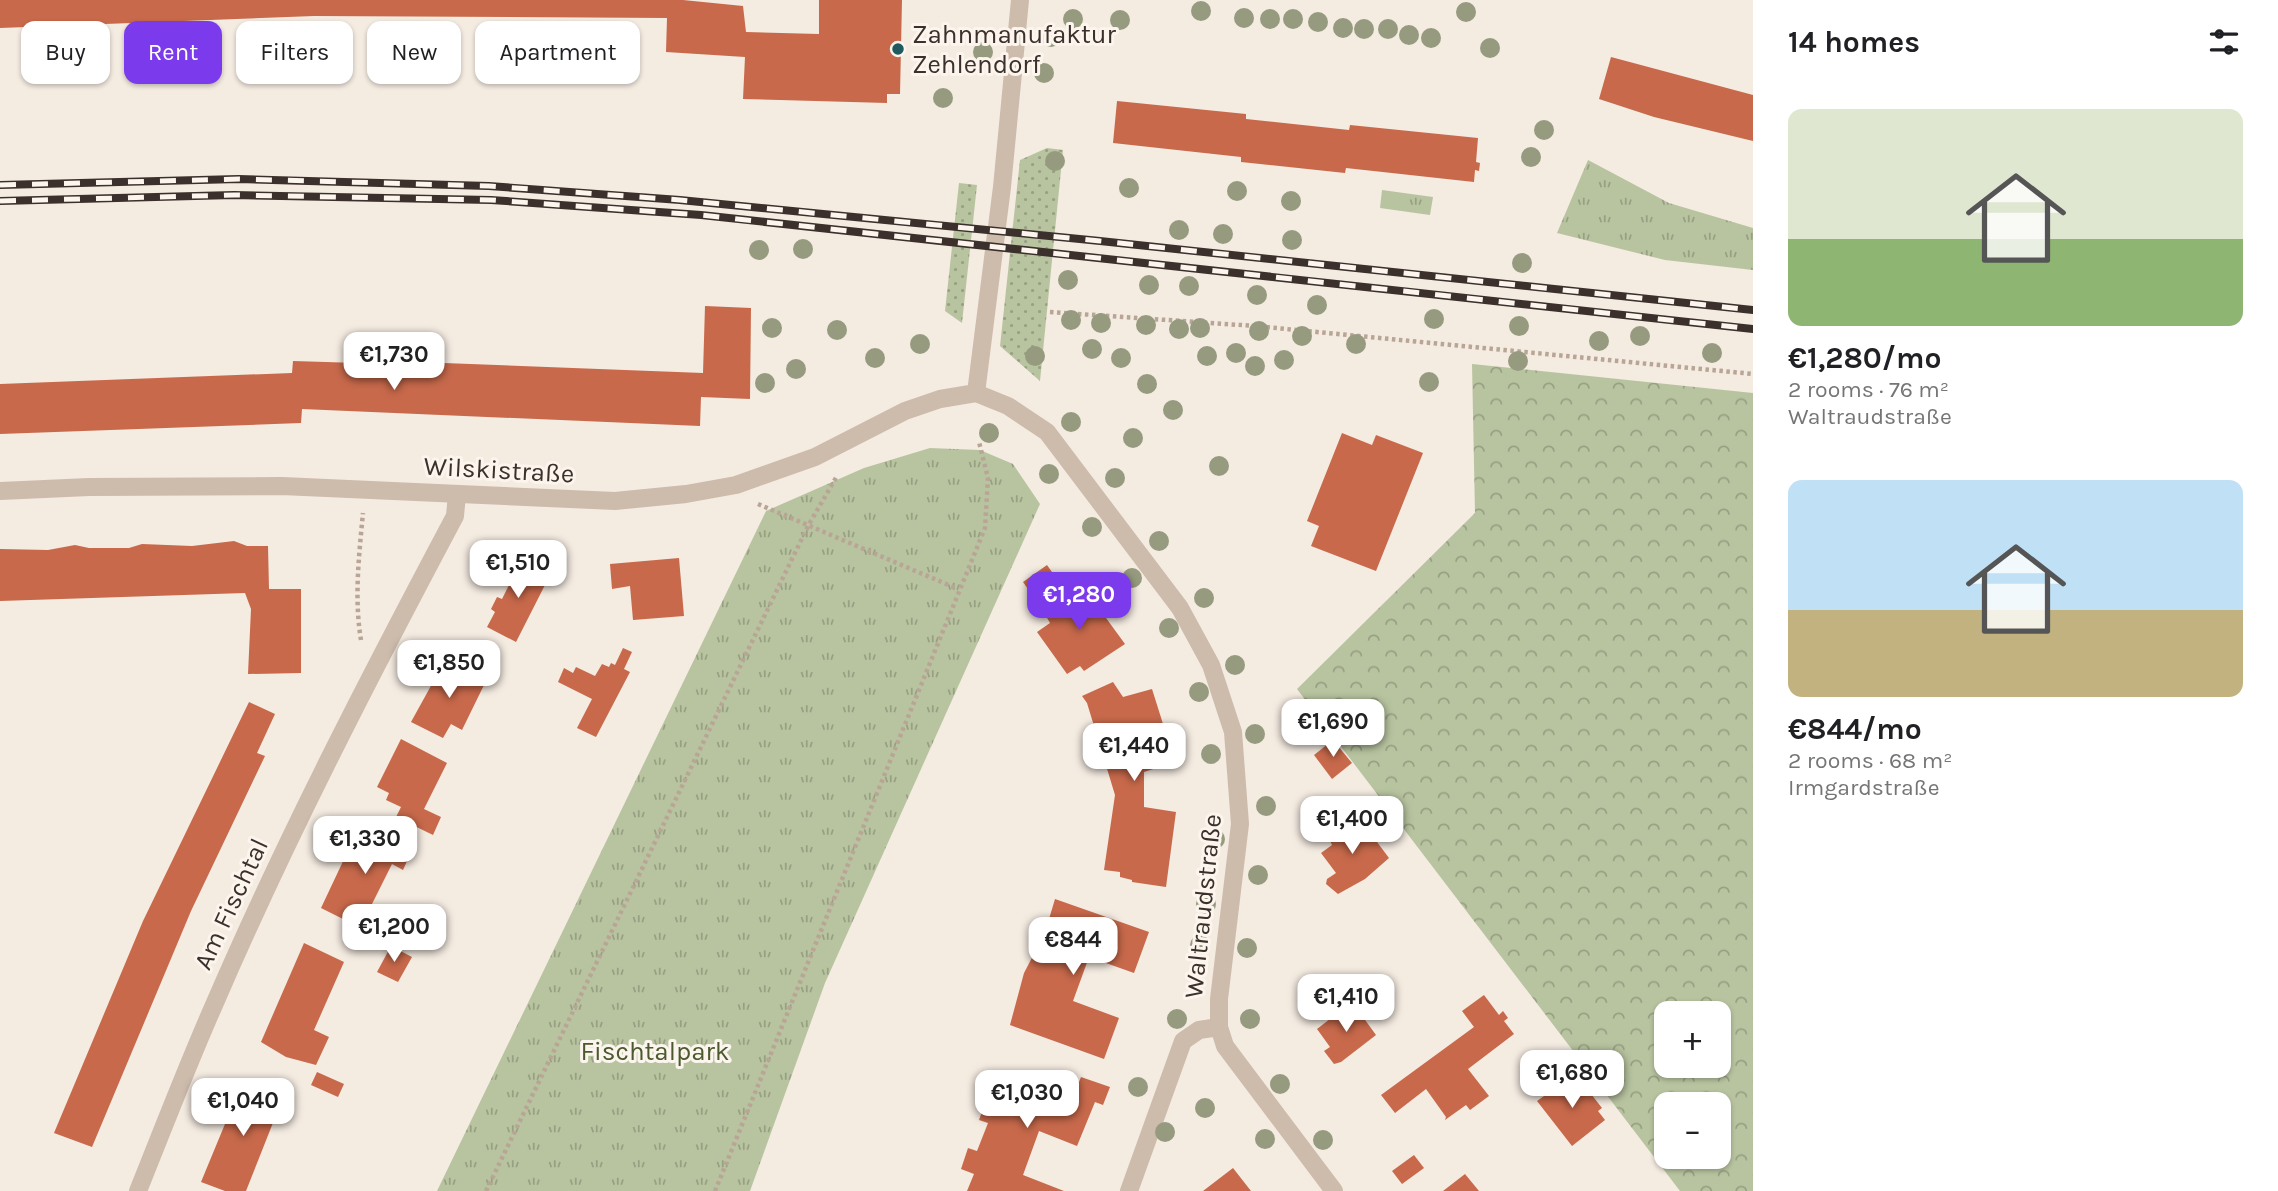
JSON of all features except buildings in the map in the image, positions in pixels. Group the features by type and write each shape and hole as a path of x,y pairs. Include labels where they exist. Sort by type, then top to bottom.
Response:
{"street":[{"path":"976,393 1002,187 1020,0"},
{"name":"Wilskistraße","path":"0,491 89,487 282,486 615,501 686,494 736,485 816,457 905,411 940,399 976,393"},
{"name":"Waltraudstraße","path":"976,393 1008,406 1047,432 1180,608 1219,687 1233,732 1240,824 1219,999 1219,1027 1225,1046 1334,1191"},
{"name":"Am Fischtal","path":"138,1191 213,1005 351,711 455,516 457,494"},
{"path":"1129,1191 1183,1041 1199,1030 1219,1027"}],"path":[{"path":"1050,312 1282,328 1753,374"},
{"path":"715,1191 986,525 988,478 979,442"},
{"path":"486,1191 808,526 837,476"},
{"path":"758,503 958,589"},
{"path":"362,645 358,621 358,567 363,509"}],"green space":[{"path":"1047,148 1063,150 1040,381 1000,346 1020,160"},
{"path":"1588,160 1669,203 1753,228 1753,270 1665,260 1557,233"},
{"path":"959,183 977,185 962,323 945,311"},
{"path":"1382,190 1433,197 1430,215 1380,208"},
{"path":"1472,364 1753,393 1753,1191 1680,1191 1663,1169 1731,1169 1731,1092 1654,1092 1654,1157 1297,689 1475,513"},
{"name":"Fischtalpark","path":"930,448 980,450 1013,464 1040,504 825,983 750,1191 437,1191 766,511 864,468"}],"railway":[{"path":"0,185 239,179 489,186 680,200 1100,241 1753,310"},
{"path":"0,201 234,195 491,200 701,215 1753,329"}],"place":[{"name":"Zahnmanufaktur Zehlendorf","path":"898,49"}]}
